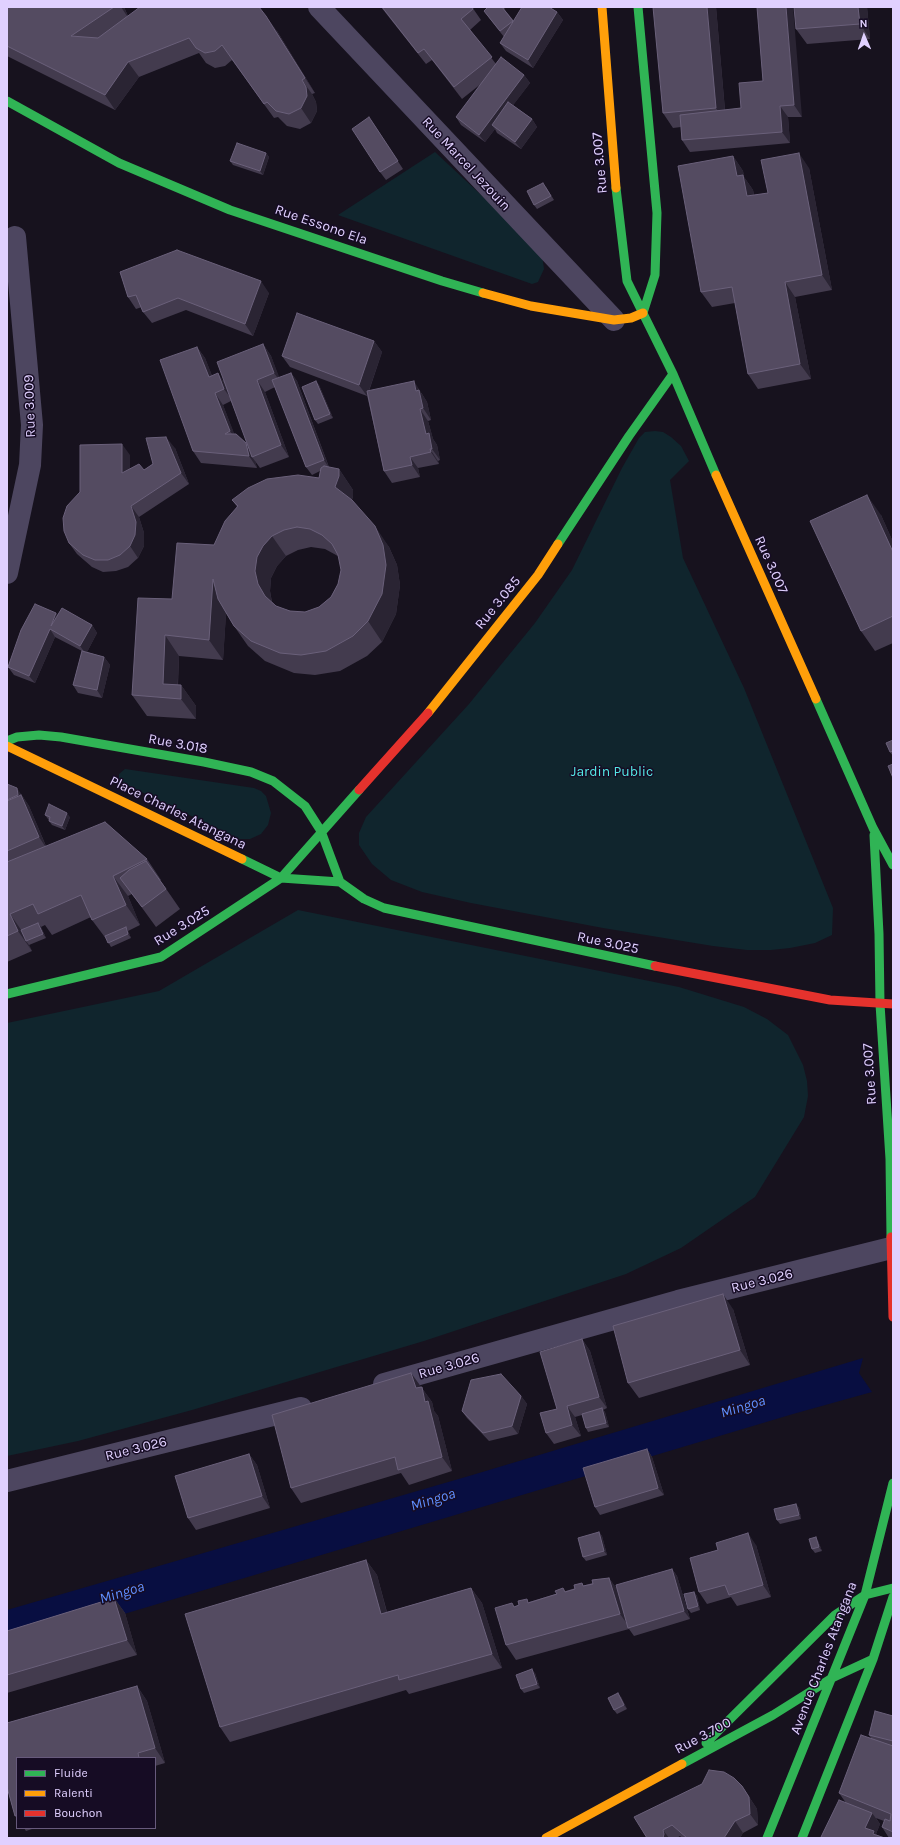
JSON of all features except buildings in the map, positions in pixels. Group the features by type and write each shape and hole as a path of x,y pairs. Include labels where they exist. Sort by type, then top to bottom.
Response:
{"main road":[{"name":"Rue 3.007","path":"602,7 618,213 627,281 673,374 710,461 873,828 893,865"},
{"path":"638,7 657,212 655,275 643,313"},
{"name":"Rue Essono Ela","path":"7,101 118,163 230,210 442,281 531,306 614,320 631,318 643,313"},
{"name":"Rue 3.085","path":"321,831 414,730 538,575 629,436 673,374"},
{"name":"Rue 3.018","path":"7,741 17,737 39,735 61,737 251,772 272,780 305,806 321,831"},
{"name":"Place Charles Atangana","path":"7,746 281,878"},
{"name":"Rue 3.007","path":"873,828 880,1004 890,1159 893,1317"},
{"path":"321,831 340,882 281,878 321,831"},
{"name":"Rue 3.025","path":"7,994 161,957 281,878"},
{"name":"Rue 3.025","path":"340,882 364,899 384,908 592,954 830,1000 893,1004"},
{"name":"Avenue Charles Atangana","path":"767,1838 865,1595 893,1483"},
{"path":"690,1759 830,1620 865,1595 893,1588"},
{"path":"802,1838 873,1659 893,1597"},
{"name":"Rue 3.700","path":"546,1838 773,1715 832,1678 873,1659"}],"street":[{"name":"Rue Marcel Jezouin","path":"319,7 614,320"},
{"name":"Rue 3.009","path":"7,573 30,465 32,425 15,237"},
{"name":"Rue 3.026","path":"368,1389 678,1301 891,1248"},
{"name":"Rue 3.026","path":"7,1481 323,1402"}],"green space":[{"path":"435,152 509,221 542,255 544,269 538,282 532,284 338,215"},
{"name":"Jardin Public","path":"645,432 663,432 671,437 681,446 689,461 670,480 683,558 744,688 833,908 832,935 815,943 771,950 747,950 603,928 471,903 422,892 391,880 372,864 359,845 359,833 366,817 469,704 535,623 572,570 622,468 639,438"},
{"path":"125,769 254,788 261,791 266,796 271,813 268,825 261,834 250,839 239,839 123,783 119,778 119,774"},
{"path":"298,910 679,987 744,1007 767,1019 788,1035 803,1065 807,1081 808,1096 804,1117 755,1197 681,1248 626,1274 424,1341 192,1410 78,1441 7,1456 7,1023 159,991"}],"water":[{"name":"Mingoa","path":"863,1358 859,1373 872,1392 793,1414 7,1649 7,1610 469,1476"}],"traffic: fast":[{"path":"638,7 657,213 655,275 643,313"},
{"path":"7,101 119,163 230,210 442,281 483,293"},
{"path":"616,188 627,281 673,374 716,475"},
{"path":"558,544 629,436 673,374"},
{"path":"816,699 873,828 893,865"},
{"path":"7,741 17,737 39,735 61,737 204,762 251,772 273,781 305,806 321,831 340,882"},
{"path":"7,994 161,957 281,878 359,790"},
{"path":"874,835 879,934 880,1004 890,1159 891,1237"},
{"path":"242,859 281,878 340,882 364,899 384,908 655,966"},
{"path":"767,1838 865,1595 893,1483"},
{"path":"706,1743 835,1615 865,1595 893,1588"},
{"path":"802,1838 873,1659 893,1597"},
{"path":"682,1764 773,1715 832,1678 873,1659"}],"traffic: slow":[{"path":"602,7 616,188"},
{"path":"483,293 531,306 614,320 631,318 643,313"},
{"path":"716,475 816,699"},
{"path":"428,713 538,575 558,544"},
{"path":"7,746 242,859"},
{"path":"546,1838 682,1764"}],"traffic: jam":[{"path":"359,790 428,713"},
{"path":"655,966 830,1000 893,1004"},
{"path":"891,1237 893,1317"}]}
